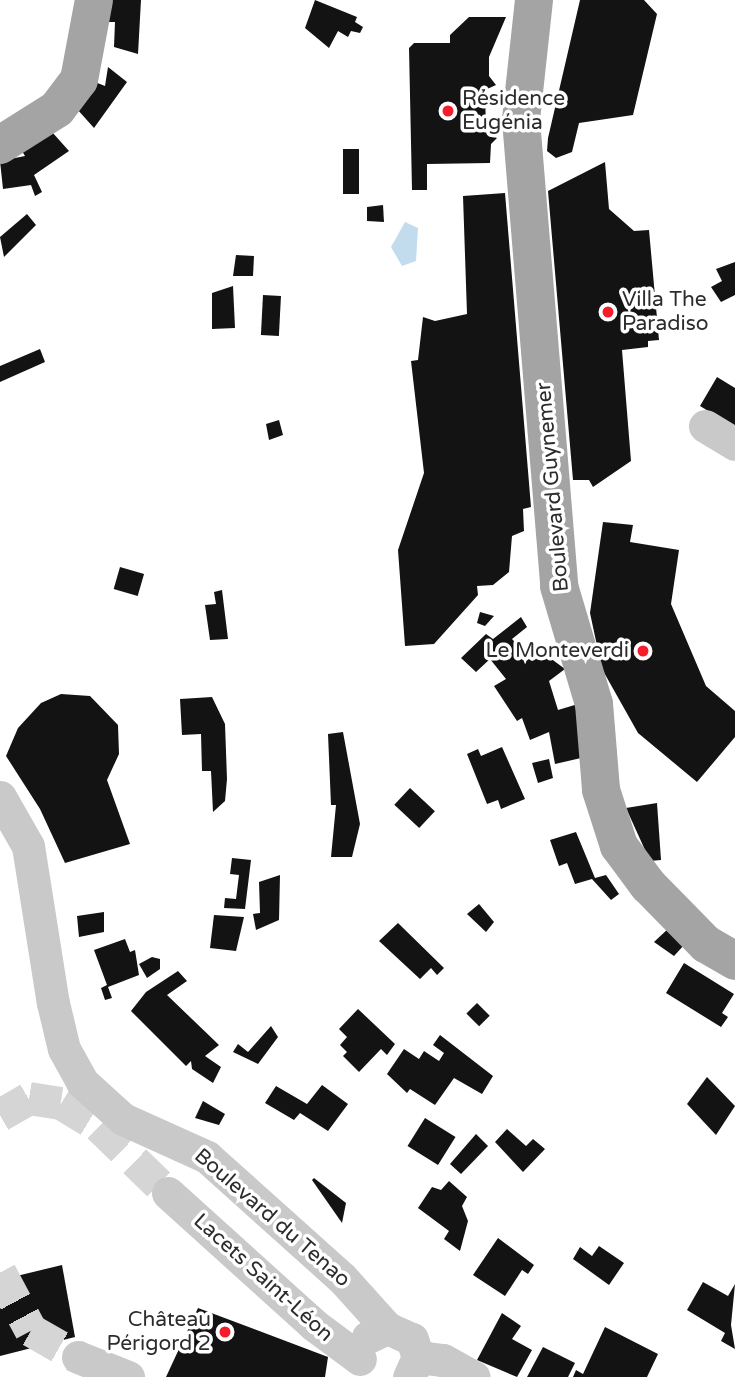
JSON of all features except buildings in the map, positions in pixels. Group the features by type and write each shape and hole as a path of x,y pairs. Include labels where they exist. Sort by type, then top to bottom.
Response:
{"main road":[{"path":"0,145 57,109 79,80 94,0"},
{"name":"Boulevard Guynemer","path":"534,0 521,120 559,586 594,704 601,790 619,846 648,886 706,944 735,961"}],"street":[{"path":"705,426 735,444"},
{"name":"Boulevard du Tenao","path":"0,797 28,846 53,1003 64,1049 82,1082 123,1119 207,1157 342,1278 387,1328"},
{"name":"Lacets Saint-Léon","path":"168,1193 365,1368"},
{"path":"387,1328 412,1339 414,1367 443,1360 474,1377"},
{"name":"Lacets Saint-Léon","path":"365,1368 370,1334 387,1328"},
{"path":"78,1357 128,1377"}],"water":[{"path":"405,222 418,228 416,261 402,266 391,247"}],"tunnel":[{"path":"0,1115 29,1098 61,1103 99,1126 168,1193"},
{"path":"0,1272 31,1330 78,1357"}],"place":[{"name":"Résidence Eugénia","path":"448,111"},
{"name":"Villa The Paradiso","path":"608,312"},
{"name":"Le Monteverdi","path":"643,651"},
{"name":"Château Périgord 2","path":"225,1332"}]}
